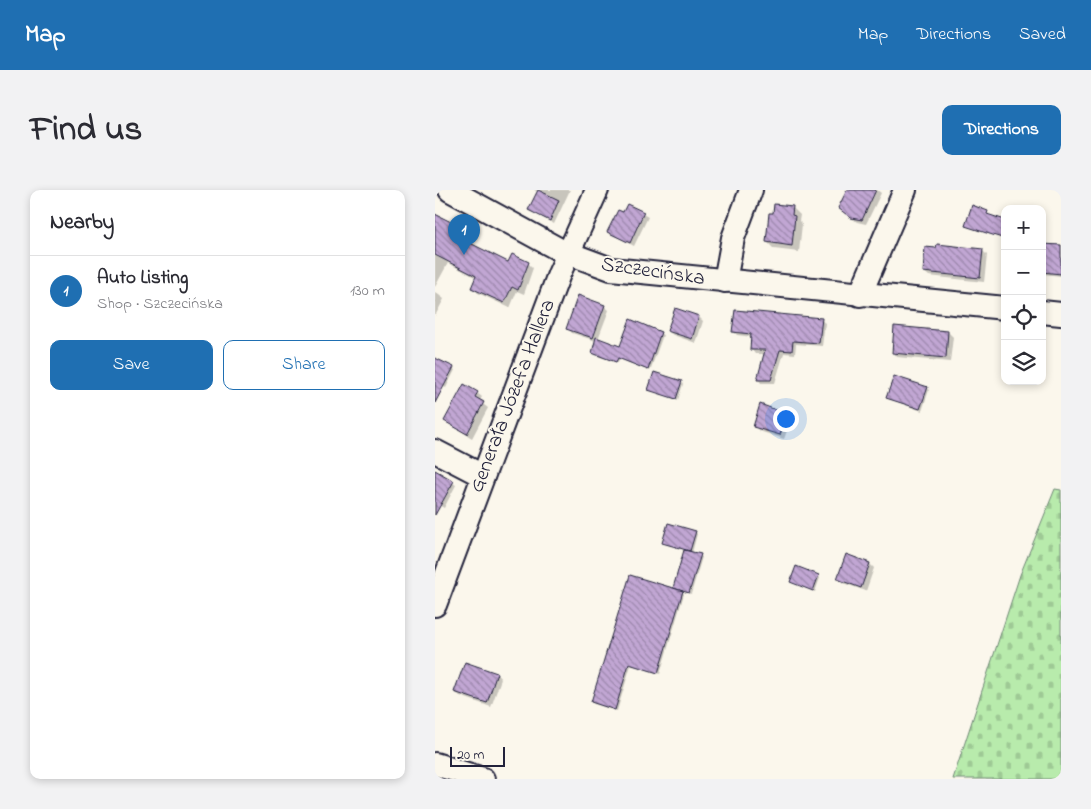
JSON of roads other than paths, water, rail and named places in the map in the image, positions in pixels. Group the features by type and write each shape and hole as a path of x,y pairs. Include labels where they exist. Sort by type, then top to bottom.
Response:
{"street":[{"name":"Szczecińska","path":"451,190 567,254 611,269 1001,308"},
{"name":"Generała Józefa Hallera","path":"435,605 567,254 597,190"},
{"name":"Szczecińska","path":"725,281 733,238 751,190"},
{"path":"859,294 905,190"},
{"path":"1046,312 1061,314"},
{"path":"435,451 483,476"},
{"path":"435,764 483,779"}],"place":[{"name":"Auto Listing","path":"464,255"}]}
